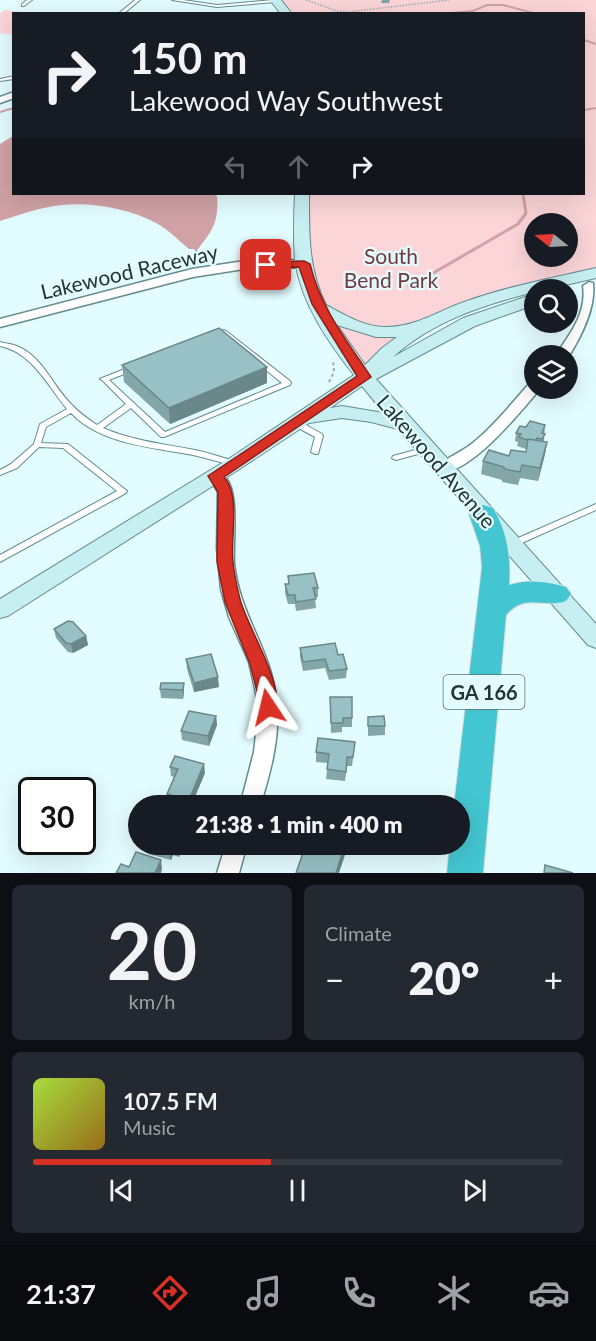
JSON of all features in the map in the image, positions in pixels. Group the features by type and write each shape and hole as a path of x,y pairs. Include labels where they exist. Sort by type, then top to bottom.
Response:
{"highway":[{"name":"GA 166","path":"465,873 492,612 495,560 494,546 483,514"},
{"path":"492,612 502,600 519,592 544,591 556,594"}],"main road":[{"path":"275,0 285,12"},
{"name":"Lakewood Avenue","path":"302,195 304,264 308,281 320,308 364,377 596,639"},
{"path":"578,287 594,281"},
{"path":"364,377 381,355 397,343 461,308 499,296 594,281"},
{"path":"0,610 216,476 364,377 384,369 469,322 524,303"},
{"path":"320,308 352,327 377,333 404,330 440,318"},
{"path":"299,421 342,412 372,416 405,425"}],"street":[{"name":"Lakewood Raceway","path":"0,323 192,273 244,265 304,264"},
{"path":"568,345 588,312 594,281"},
{"path":"443,468 463,458 489,437 524,398"},
{"path":"216,476 226,492 225,562 233,602 259,664 266,688 269,725 262,767 253,795"},
{"path":"228,873 234,855"}],"lane":[{"path":"23,5 30,0"},
{"path":"123,12 138,0"},
{"path":"174,0 217,6 275,0"},
{"path":"224,332 287,383 164,435 131,404 104,379 224,332"},
{"path":"0,344 22,350 78,416 98,428 127,439 215,456 234,464"},
{"path":"98,428 131,404"},
{"path":"0,473 14,466 36,445 42,426 72,409"},
{"path":"299,421 319,436 315,452"},
{"path":"0,559 123,491 65,446 36,445"},
{"path":"396,458 426,449"},
{"path":"511,545 596,507"}],"path":[{"path":"306,0 337,11 348,12 449,0"}],"green space":[{"name":"South Bend Park","path":"276,0 596,0 596,274 576,279 524,279 524,292 461,308 364,377 304,264 301,195 585,195 585,12 286,12"},
{"path":"5,10 22,12 12,12 12,35 0,33 0,13"}],"shaded area":[{"path":"12,137 12,195 215,195 217,196 217,212 214,225 198,249 189,249 156,223 144,217 104,206 62,205 0,221 0,144"}],"building":[{"path":"219,328 267,367 169,408 122,365"},
{"path":"530,421 545,425 542,433 545,434 542,439 527,440 519,437 521,434 516,433 520,426 526,427"},
{"path":"528,439 547,442 540,468 522,465 520,472 483,461 489,450 509,456 511,450 526,452"},
{"path":"314,573 318,588 313,588 316,599 296,602 295,595 288,595 285,584 289,584 288,576"},
{"path":"68,621 73,622 86,636 71,644 66,643 54,629"},
{"path":"335,643 338,655 343,654 347,669 329,671 325,659 303,662 300,648"},
{"path":"211,654 218,677 194,683 186,659"},
{"path":"161,683 184,683 183,690 160,689"},
{"path":"330,697 352,697 352,718 343,718 343,723 331,723"},
{"path":"189,711 216,716 208,736 181,731"},
{"path":"384,716 385,726 368,726 368,717"},
{"path":"318,738 355,742 353,757 347,757 346,772 327,769 329,754 316,752"},
{"path":"175,756 204,764 191,795 167,794 178,769 170,767"},
{"path":"135,855 145,855 161,860 155,873 116,873 121,864 129,867"},
{"path":"302,855 342,855 336,873 296,873"},
{"path":"545,865 573,873 544,873"}],"waterway":[{"path":"463,12 473,11 487,5 503,5 529,12"},
{"path":"585,40 596,44"},
{"path":"585,110 596,108"},
{"path":"0,112 12,109"},
{"path":"409,287 518,224 526,213 523,195"},
{"path":"196,246 196,254"}],"route":[{"path":"266,265 304,264 308,281 318,304 364,377 216,476 226,492 225,562 233,602 259,664 266,688 268,707"}]}
